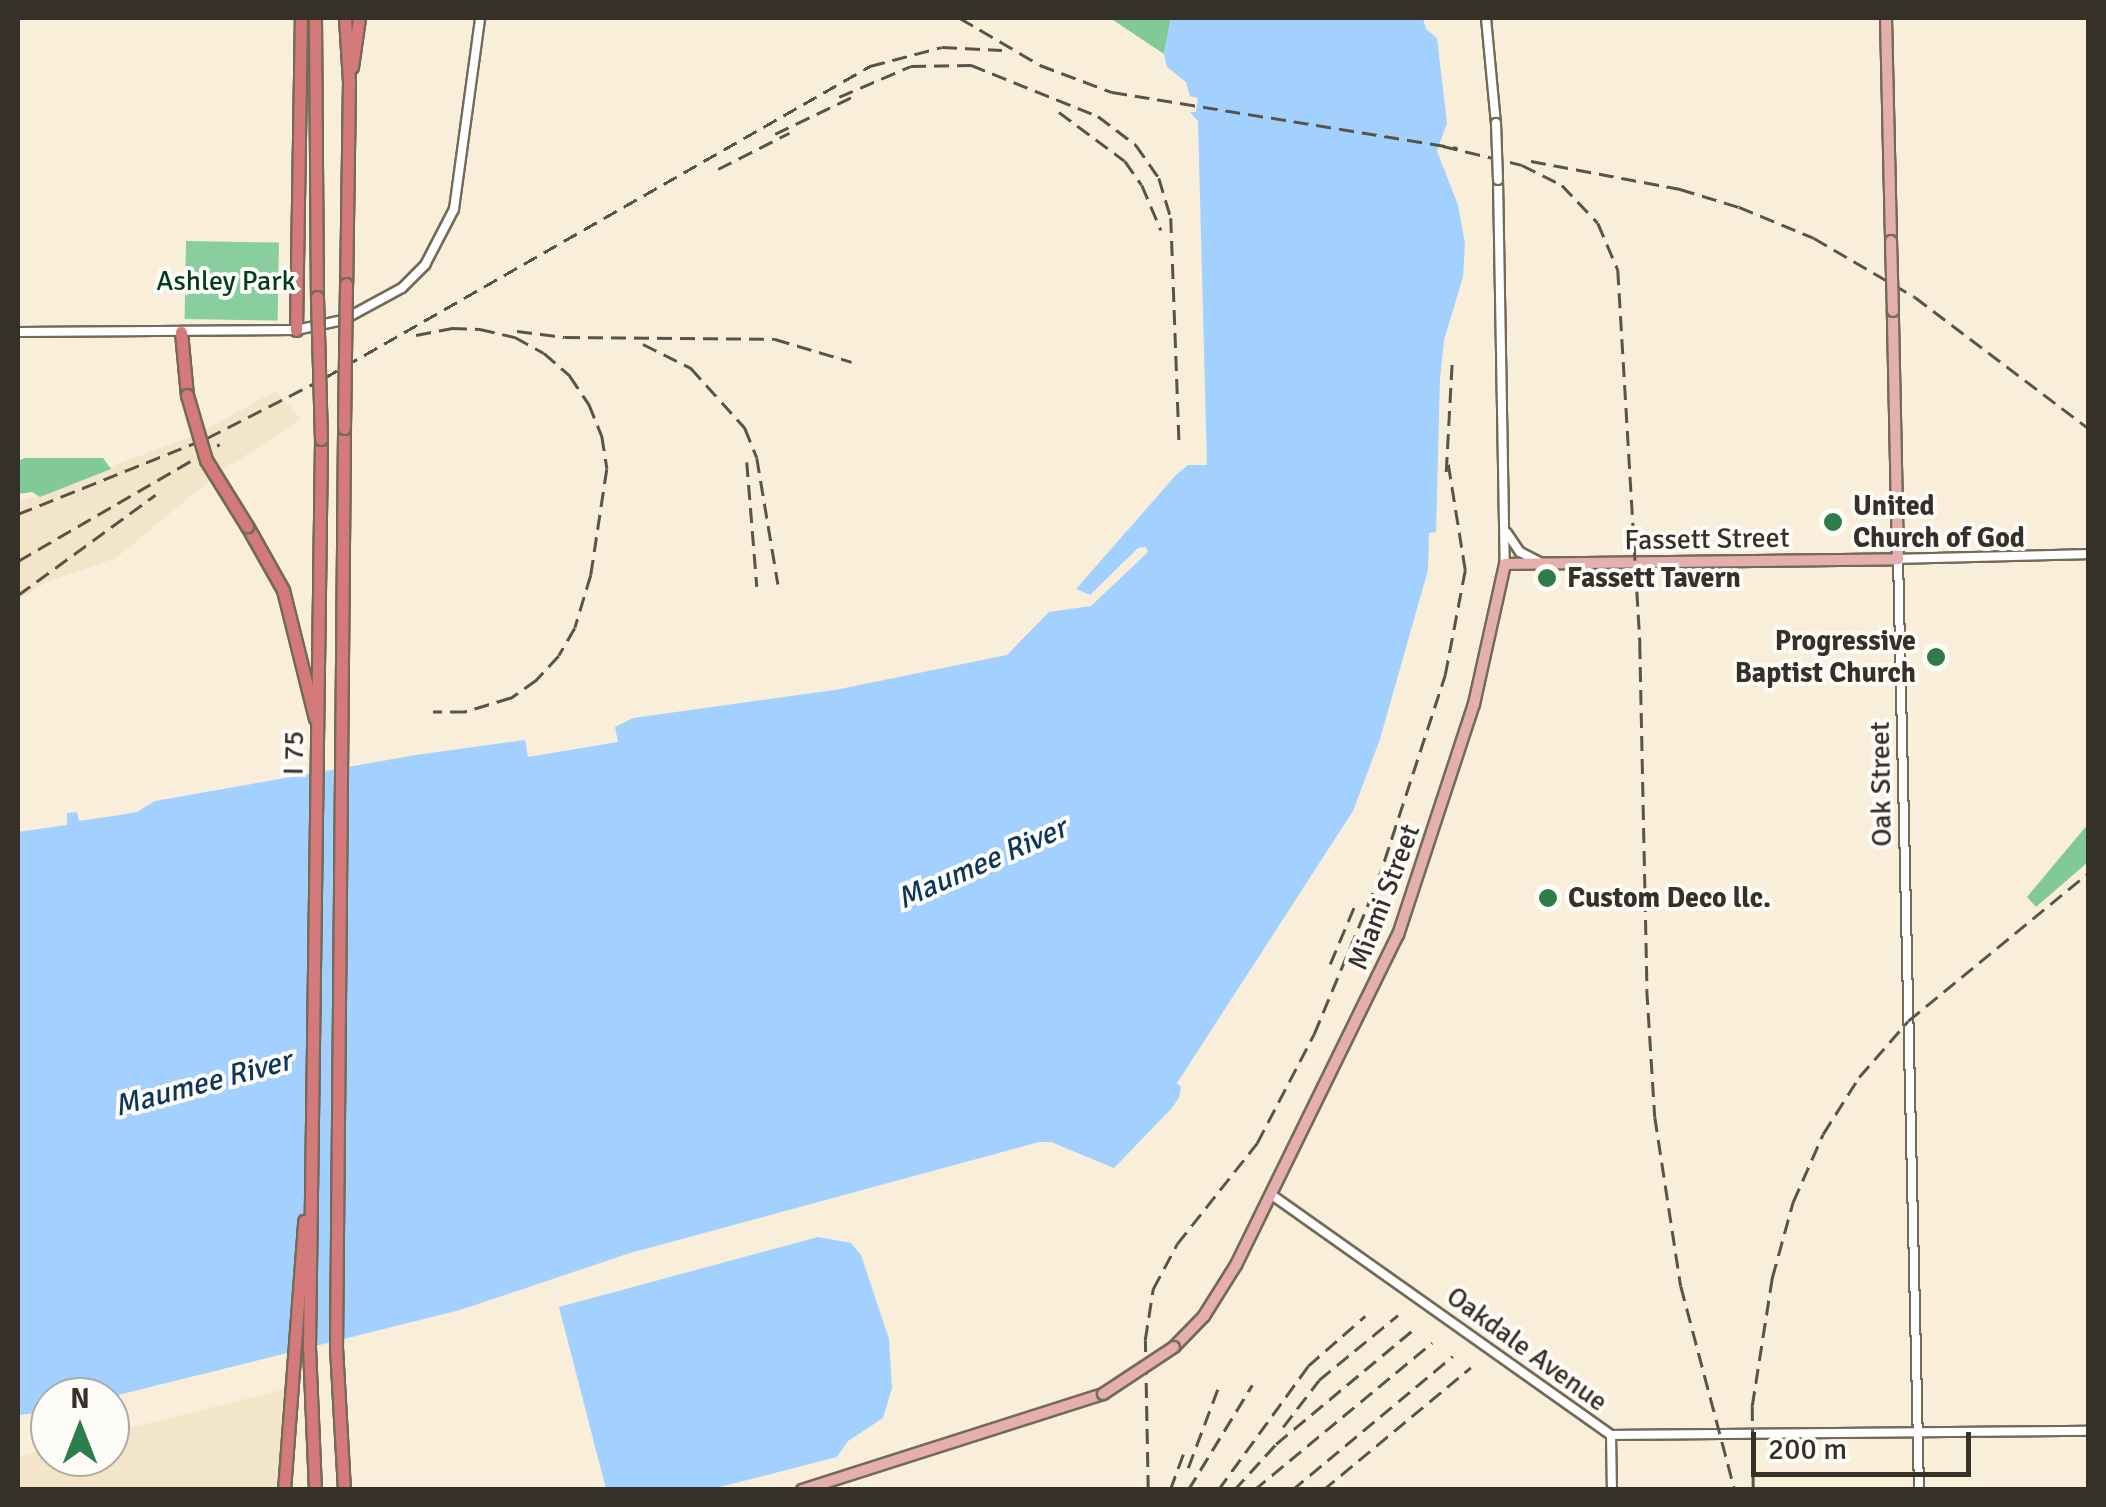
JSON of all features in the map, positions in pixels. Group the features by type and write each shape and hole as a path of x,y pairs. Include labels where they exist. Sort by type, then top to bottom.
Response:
{"highway":[{"path":"296,330 301,18"},
{"name":"I 75","path":"314,18 321,439 312,1128 311,1396 315,1490"},
{"name":"I 75","path":"344,1490 338,1402 349,80 345,18"},
{"path":"349,80 360,18"},
{"path":"181,332 187,395 206,460 283,590 298,636 320,736"},
{"path":"284,1490 287,1412 312,1128"}],"main road":[{"name":"Oak Street","path":"1886,18 1898,558"},
{"name":"Fassett Street","path":"1506,564 1898,558"},
{"name":"Miami Street","path":"802,1490 1102,1394 1128,1382 1174,1347 1224,1288 1398,935 1474,704 1506,564"}],"street":[{"path":"18,332 296,330 344,320 379,304 415,277 438,244 460,188 480,18"},
{"name":"Miami Street","path":"1486,18 1496,123 1506,564"},
{"path":"1505,527 1517,549 1544,564"},
{"name":"Fassett Street","path":"1898,558 2088,554"},
{"name":"Oak Street","path":"1898,558 1919,1490"},
{"name":"Oakdale Avenue","path":"1272,1195 1611,1435 2088,1431"},
{"path":"1611,1435 1612,1490"}],"shaded area":[{"path":"276,391 301,419 221,471 116,558 47,582 18,600 18,502 197,434"},
{"path":"285,1389 277,1489 18,1489 18,1457 30,1454 30,1477 130,1477 130,1428"}],"green space":[{"path":"1110,18 1171,18 1164,54"},
{"name":"Ashley Park","path":"186,241 279,243 278,321 185,319"},
{"path":"103,458 111,469 40,497 32,492 18,494 18,461"},
{"path":"2088,824 2088,862 2036,907 2027,897"}],"water":[{"name":"Maumee River","path":"1171,18 1423,18 1426,29 1437,38 1447,123 1437,151 1458,205 1465,244 1463,277 1444,340 1440,379 1436,532 1429,533 1428,570 1380,739 1353,811 1177,1083 1181,1087 1179,1098 1171,1109 1114,1168 1051,1142 1039,1142 630,1253 460,1310 130,1392 130,1377 30,1377 30,1414 18,1415 18,832 67,825 67,813 77,812 79,821 120,815 137,812 155,801 416,755 525,740 528,757 618,742 615,727 633,718 835,690 1007,655 1049,612 1091,606 1148,552 1146,547 1138,548 1090,595 1076,589 1176,475 1188,465 1207,465 1198,121 1190,112 1196,112 1198,98 1190,96 1186,82 1167,67 1164,54"},
{"path":"818,1237 851,1243 861,1255 889,1339 892,1388 883,1418 848,1441 837,1457 712,1489 606,1489 559,1307"}],"railway":[{"path":"960,18 1040,65 1112,92 1457,148"},
{"path":"18,514 207,438 324,378 870,66 942,47 1002,50"},
{"path":"839,97 911,66 971,65 1098,116 1136,145 1159,178 1171,218 1179,441"},
{"path":"775,134 852,97"},
{"path":"1059,112 1125,161 1142,185 1161,230"},
{"path":"718,169 789,133"},
{"path":"1443,146 1522,165 1562,185 1598,223 1618,270 1640,644 1647,990 1655,1117 1681,1286 1735,1490"},
{"path":"1531,161 1680,189 1739,207 1814,238 1915,297 2088,428"},
{"path":"416,335 452,328 480,329 515,337 544,353 570,376 589,404 602,436 607,469 591,575 575,628 559,656 537,680 511,698 465,712 433,712"},
{"path":"517,331 565,337 775,339 852,362"},
{"path":"643,344 691,368 745,428 757,458 778,584"},
{"path":"1446,472 1452,361"},
{"path":"18,561 220,444"},
{"path":"1148,1490 1145,1340 1153,1289 1177,1244 1257,1143 1314,1034 1377,883 1445,675 1465,570 1447,458"},
{"path":"747,462 757,587"},
{"path":"18,595 155,495"},
{"path":"1753,1490 1752,1406 1772,1278 1793,1202 1823,1134 1859,1077 1908,1021 2088,873"},
{"path":"1330,964 1357,900"},
{"path":"1283,1427 1319,1380 1398,1315"},
{"path":"1218,1490 1308,1366 1365,1316"},
{"path":"1234,1490 1276,1444 1413,1330"},
{"path":"1254,1490 1432,1343"},
{"path":"1292,1490 1453,1356"},
{"path":"1323,1490 1471,1367"},
{"path":"1188,1490 1252,1385"},
{"path":"1188,1468 1218,1388"},
{"path":"1170,1490 1184,1452"}],"place":[{"name":"United Church of God","path":"1833,522"},
{"name":"Fassett Tavern","path":"1547,578"},
{"name":"Progressive Baptist Church","path":"1936,657"},
{"name":"Custom Deco llc.","path":"1548,898"}]}
